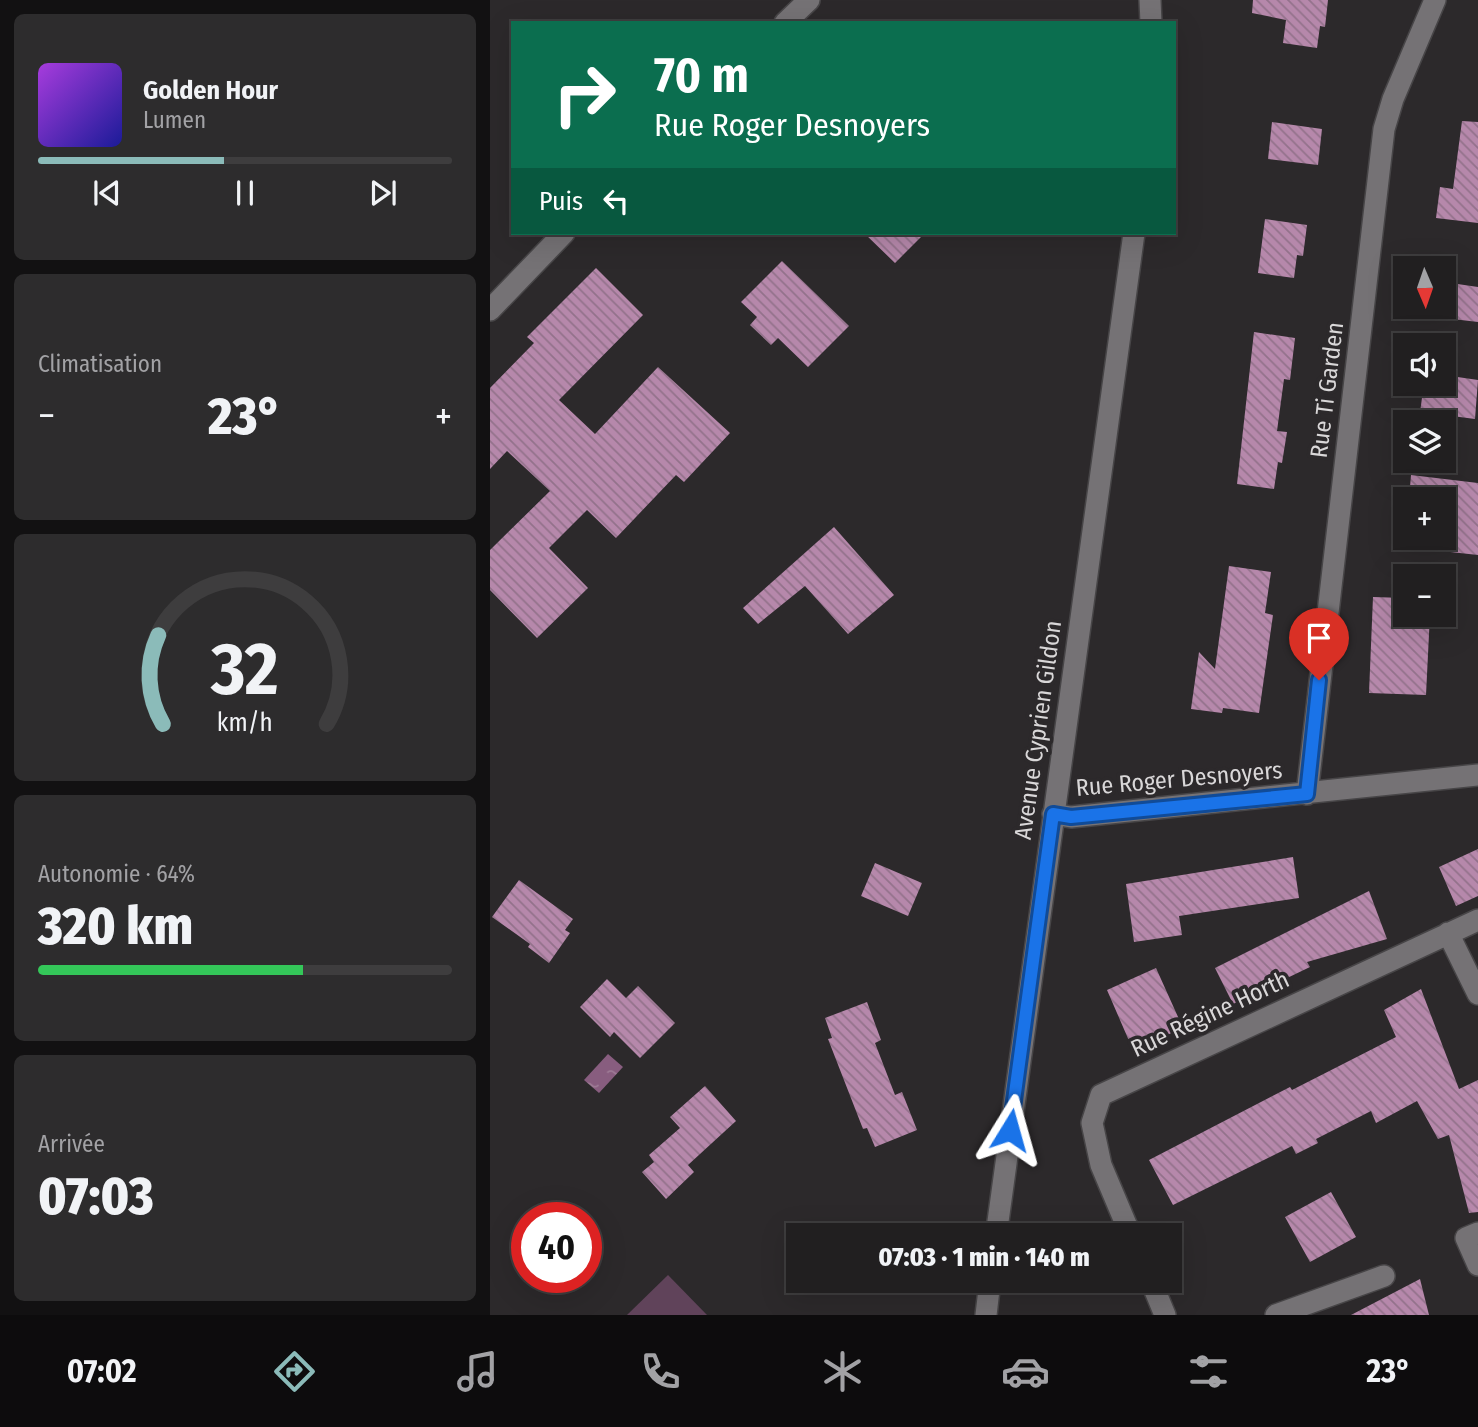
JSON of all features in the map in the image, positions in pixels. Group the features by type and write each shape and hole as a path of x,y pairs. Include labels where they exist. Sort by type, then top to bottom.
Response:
{"street":[{"path":"787,21 809,0"},
{"path":"1150,0 1151,21"},
{"name":"Rue Ti Garden","path":"1307,794 1384,129 1393,99 1435,0"},
{"path":"490,310 562,235"},
{"name":"Avenue Cyprien Gildon","path":"998,1223 1133,235"},
{"name":"Rue Roger Desnoyers","path":"1053,814 1071,817 1478,775"},
{"name":"Rue Régine Horth","path":"1126,1223 1101,1165 1092,1123 1101,1095 1478,920"},
{"path":"1448,933 1478,994"},
{"path":"1478,1233 1466,1238 1478,1265"},
{"path":"1276,1315 1384,1276"},
{"path":"986,1315 989,1293"},
{"path":"1156,1293 1165,1315"}],"shaded area":[{"path":"668,1275 707,1315 627,1315"}],"water":[{"path":"608,1054 623,1067 599,1093 584,1080"}],"building":[{"path":"1253,0 1328,0 1325,27 1320,26 1317,48 1283,43 1286,20 1252,13"},
{"path":"1462,121 1478,122 1478,223 1436,218 1440,187 1453,189"},
{"path":"1272,122 1322,129 1318,165 1268,159"},
{"path":"1265,219 1307,225 1303,256 1297,255 1294,278 1258,273"},
{"path":"866,235 923,235 895,263"},
{"path":"782,261 849,326 808,367 778,338 771,345 750,325 757,317 741,302"},
{"path":"596,268 643,315 559,400 595,434 658,367 730,433 684,482 676,475 616,538 587,510 549,548 588,588 537,638 490,590 490,550 550,491 507,451 490,469 490,388 534,343 527,337"},
{"path":"1456,284 1478,287 1478,322 1452,319 1456,319"},
{"path":"1254,332 1295,338 1290,380 1284,379 1277,431 1287,432 1282,463 1278,462 1274,489 1237,484"},
{"path":"1456,377 1478,380 1475,419 1456,417 1456,410 1420,410 1422,396 1456,396"},
{"path":"1411,475 1478,483 1478,555 1432,550 1456,550 1456,487 1410,487"},
{"path":"834,527 894,595 848,634 805,586 758,624 743,608"},
{"path":"1229,566 1271,572 1265,613 1273,615 1259,713 1223,708 1222,713 1191,709 1199,652 1215,669"},
{"path":"1373,597 1393,598 1393,627 1429,627 1426,695 1369,693"},
{"path":"1478,849 1478,896 1456,906 1439,867"},
{"path":"1293,857 1299,898 1179,916 1182,935 1134,942 1126,884"},
{"path":"875,863 922,883 908,916 861,896"},
{"path":"519,880 573,919 565,930 570,933 549,963 528,947 530,944 492,917"},
{"path":"1369,891 1387,939 1307,962 1310,967 1233,1004 1215,968"},
{"path":"1156,968 1183,1028 1133,1050 1107,990"},
{"path":"607,979 626,998 638,986 675,1023 640,1058 614,1032 610,1037 580,1007"},
{"path":"1421,989 1459,1089 1478,1080 1478,1212 1469,1213 1449,1135 1438,1139 1417,1101 1376,1123 1371,1111 1316,1139 1318,1143 1296,1154 1292,1146 1173,1205 1149,1160 1290,1087 1292,1090 1396,1037 1384,1010"},
{"path":"867,1002 881,1040 875,1043 895,1095 902,1092 917,1130 875,1147 867,1128 863,1129 828,1039 832,1038 825,1018"},
{"path":"705,1086 736,1121 688,1165 694,1172 666,1199 642,1172 654,1162 649,1155 680,1128 670,1117"},
{"path":"1331,1192 1356,1237 1310,1262 1285,1217"},
{"path":"1420,1279 1429,1315 1351,1315"}],"route":[{"path":"1010,1130 1053,814 1071,817 1307,794 1319,680"}]}
